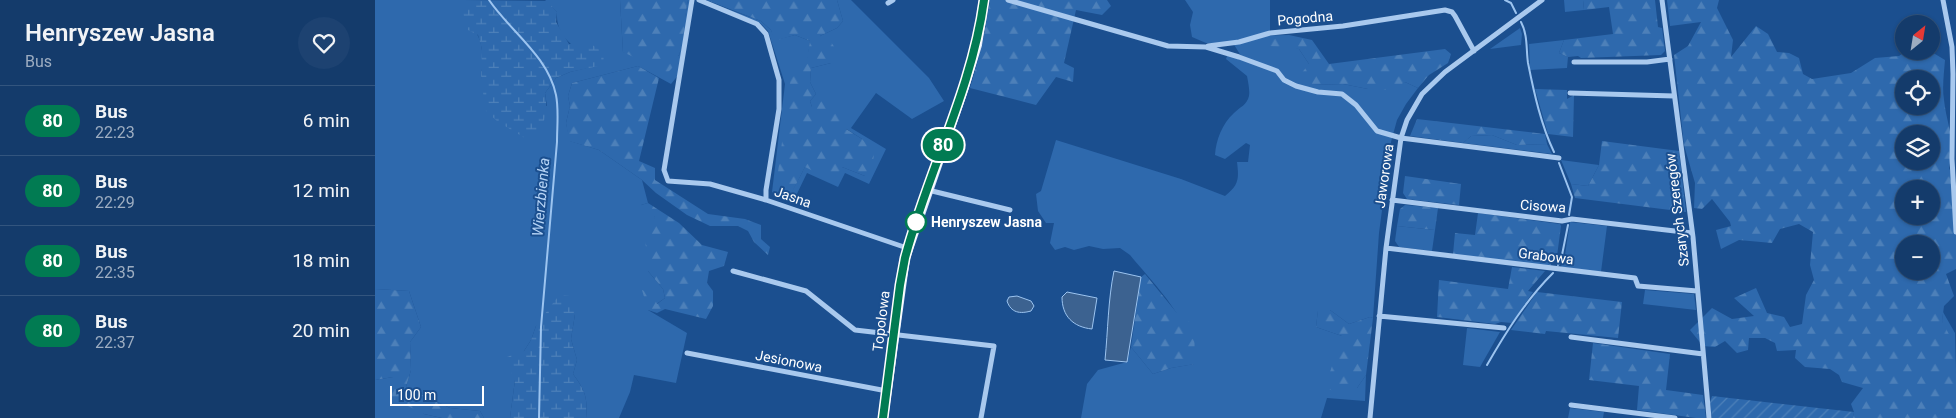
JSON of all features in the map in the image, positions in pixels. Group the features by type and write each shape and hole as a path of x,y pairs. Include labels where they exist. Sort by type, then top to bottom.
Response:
{"street":[{"name":"Jasna","path":"692,0 664,170 668,181 710,184 766,200 907,248"},
{"path":"699,0 753,22 763,29 779,80 779,109 766,200"},
{"name":"Topolowa","path":"883,418 902,271 907,248 977,45 984,0"},
{"path":"1008,0 1168,46 1206,47 1277,71 1284,80 1296,86 1318,92 1342,94 1356,105 1377,131 1401,138 1559,158"},
{"name":"Jaworowa","path":"1370,418 1386,248 1401,138 1407,120 1422,94 1445,72 1542,0"},
{"name":"Szarych Szeregów","path":"1662,0 1692,233 1709,418"},
{"path":"1943,0 1952,47 1952,159 1956,232"},
{"name":"Pogodna","path":"1206,47 1239,42 1270,32 1343,26 1445,10 1452,12 1455,16 1474,51"},
{"path":"1574,62 1647,62 1670,59"},
{"path":"1571,93 1674,96"},
{"path":"927,190 1010,210"},
{"name":"Cisowa","path":"1392,200 1562,221 1572,219 1692,233"},
{"name":"Grabowa","path":"1386,248 1635,278 1638,286 1697,292"},
{"path":"733,271 806,291 855,330 995,346 981,418"},
{"path":"1379,316 1504,328"},
{"path":"1571,337 1703,354"},
{"name":"Jesionowa","path":"687,353 887,391"},
{"path":"1571,405 1675,418"}],"green space":[{"path":"375,0 463,0 464,12 482,47 481,80 547,106 545,93 556,78 570,72 603,64 579,50 565,38 560,31 557,12 545,0 620,0 623,52 679,56 687,5 688,0 690,0 680,73 671,84 638,66 572,83 568,96 570,106 566,123 570,141 599,150 642,180 648,203 641,205 655,217 648,271 663,289 665,298 648,310 687,333 676,383 634,375 630,392 619,418 586,418 587,405 585,394 573,374 577,360 571,339 575,314 536,326 531,340 524,351 515,380 510,418 484,418 480,411 450,408 406,387 411,370 410,342 421,327 409,291 375,289"},
{"path":"463,0 547,1 557,12 556,22 569,44 591,44 604,53 603,65 570,72 556,78 545,93 545,116 537,137 525,138 498,122 486,111 481,80 482,49 478,35 468,30 463,14"},
{"path":"620,0 688,0 681,50 678,59 667,73 623,52"},
{"path":"703,0 761,21 771,30 775,40 795,35 810,41 790,195 805,167 842,167 865,176 862,139 812,107 810,101 816,94 810,82 811,68 831,63 820,36 837,28 843,21 837,0 851,0 929,78 944,101 912,119 876,93 851,128 886,149 869,184 845,173 838,187 807,173 793,202 778,197 772,192 785,84 768,31 760,23"},
{"path":"706,0 837,0 843,21 837,28 820,36 831,42 839,54 831,63 811,68 810,82 816,94 810,101 812,107 822,101 843,109 853,116 846,129 862,139 874,151 873,165 865,176 842,167 834,181 805,167 790,196 776,187 791,75 806,64 810,41 795,35 774,41 771,30 761,21"},
{"path":"990,0 1107,0 1111,6 1102,15 1076,10 1064,63 1074,68 1073,82 1056,77 1036,105 970,88 982,46"},
{"path":"1185,0 1270,0 1270,30 1258,36 1299,49 1309,64 1312,85 1343,84 1368,89 1405,82 1418,88 1397,120 1391,142 1379,233 1373,318 1370,317 1349,324 1330,310 1318,311 1316,327 1342,336 1357,388 1366,375 1365,401 1327,398 1321,418 1081,418 1087,384 1098,370 1127,362 1131,347 1153,374 1171,368 1194,364 1192,348 1180,319 1162,292 1130,255 1120,248 1103,249 1089,246 1074,250 1065,247 1055,250 1050,243 1054,223 1046,223 1038,211 1036,194 1041,191 1056,140 1181,179 1225,196 1237,181 1237,162 1248,162 1250,145 1246,143 1225,159 1215,155 1218,138 1223,127 1230,117 1245,104 1249,96 1247,76 1226,59 1227,56 1241,56 1233,43 1206,43 1192,37 1190,25 1193,12"},
{"path":"1564,0 1583,0 1584,10 1565,12"},
{"path":"1583,0 1655,0 1658,27 1662,28 1665,51 1661,55 1581,58 1578,56 1568,57 1559,53 1564,40 1613,34 1609,7 1584,10"},
{"path":"1667,0 1719,0 1717,8 1733,40 1731,57 1756,26 1768,34 1777,52 1789,53 1799,58 1803,74 1812,79 1851,73 1875,58 1895,56 1895,60 1940,60 1940,57 1945,60 1943,95 1952,149 1949,168 1956,184 1956,269 1946,274 1954,296 1944,306 1942,321 1954,344 1956,418 1853,418 1854,412 1851,404 1863,388 1842,382 1839,375 1830,369 1805,367 1795,358 1796,350 1777,351 1775,343 1765,338 1749,338 1748,350 1737,353 1725,341 1715,347 1703,346 1690,330 1712,308 1732,319 1754,316 1734,298 1756,288 1767,313 1784,317 1790,327 1802,324 1806,295 1814,280 1810,265 1813,232 1799,224 1780,229 1772,243 1739,240 1721,249 1716,230 1731,226 1730,222 1712,199 1702,209 1694,208 1695,183 1684,145 1674,55 1688,46 1701,22 1670,26"},
{"path":"1520,28 1522,34 1521,45 1490,49"},
{"path":"1289,35 1312,40 1329,64 1445,49 1451,54 1448,63 1429,75 1418,88 1405,82 1392,90 1368,89 1343,84 1312,85 1300,75 1309,64 1299,49 1258,45 1258,36"},
{"path":"1564,40 1559,53 1568,57 1567,68 1530,70 1529,44"},
{"path":"638,66 659,78 639,161 655,168 655,180 708,214 745,219 761,225 761,239 770,247 768,255 754,242 748,231 738,226 710,226 687,215 599,150 569,141 566,123 570,106 568,96 572,83"},
{"path":"1535,89 1567,90 1567,99 1574,95 1573,137 1548,134"},
{"path":"1417,119 1545,134 1547,144 1517,145 1492,135 1471,136 1463,143 1410,136"},
{"path":"1492,135 1517,145 1547,144 1552,154 1463,143 1471,136"},
{"path":"1602,141 1679,151 1686,212 1575,198 1571,184 1588,186 1599,165"},
{"path":"1561,160 1599,165 1588,186 1571,184"},
{"path":"1405,176 1461,184 1459,205 1407,199 1403,193"},
{"path":"648,203 679,223 702,245 728,252 724,266 709,271 707,283 713,291 713,306 706,319 665,309 657,313 648,310 642,290 652,293 657,304 665,298 663,289 648,271 645,237 655,217 642,213 641,205"},
{"path":"1405,205 1438,208 1435,230 1397,226 1400,209"},
{"path":"1478,213 1560,224 1557,256 1550,266 1453,254 1455,233 1475,235"},
{"path":"1570,222 1607,226 1601,272 1561,267 1565,255"},
{"path":"1397,226 1435,230 1432,251 1399,247 1395,241"},
{"path":"1512,267 1545,271 1528,291 1533,292 1512,323 1501,322 1495,324 1437,317 1439,280 1508,289"},
{"path":"1145,274 1181,318 1194,324 1195,364 1171,368 1153,374 1131,347 1141,277"},
{"path":"375,289 409,291 421,327 410,342 411,370 406,387 450,408 480,411 484,418 442,418 424,414 392,398 393,377 375,380"},
{"path":"1645,290 1694,294 1696,310 1643,304"},
{"path":"1537,292 1622,302 1618,338 1546,331 1545,334 1511,330"},
{"path":"559,295 570,296 575,314 571,339 577,360 573,374 585,394 587,405 586,418 510,418 515,380 504,358 524,351 531,340 536,326"},
{"path":"1318,310 1330,310 1349,324 1370,317 1373,318 1366,375 1357,388 1343,396 1325,387 1342,336 1316,327"},
{"path":"1943,312 1955,333 1956,374 1942,321"},
{"path":"1467,328 1500,332 1480,367 1463,365"},
{"path":"1593,343 1670,354 1666,390 1703,395 1706,418 1637,410 1639,386 1589,380"},
{"path":"393,377 424,414 442,418 375,418 375,380"},
{"path":"1712,396 1854,412 1853,418 1712,418 1710,402"},
{"path":"1570,408 1604,412 1603,418 1568,418"}],"shaded area":[{"path":"1114,271 1141,277 1127,362 1105,360 1109,304"},
{"path":"1067,292 1097,298 1092,329 1079,326 1066,315 1062,297"},
{"path":"1017,296 1031,301 1034,306 1031,311 1016,312 1011,308 1007,301 1009,297"}],"waterway":[{"name":"Wierzbienka","path":"489,0 537,56 552,81 557,101 557,142 541,327 539,418"},
{"path":"1505,0 1511,3 1516,13"},
{"path":"1521,22 1526,37 1528,63 1535,97 1545,131 1554,152"},
{"path":"1559,163 1572,197 1569,215"},
{"path":"1558,265 1568,225"},
{"path":"1487,365 1517,317 1553,273"}],"bus line":[{"name":"80","path":"883,418 900,285 907,248 964,87 977,45 984,0"}],"place":[{"name":"Henryszew Jasna","path":"916,222"}]}
